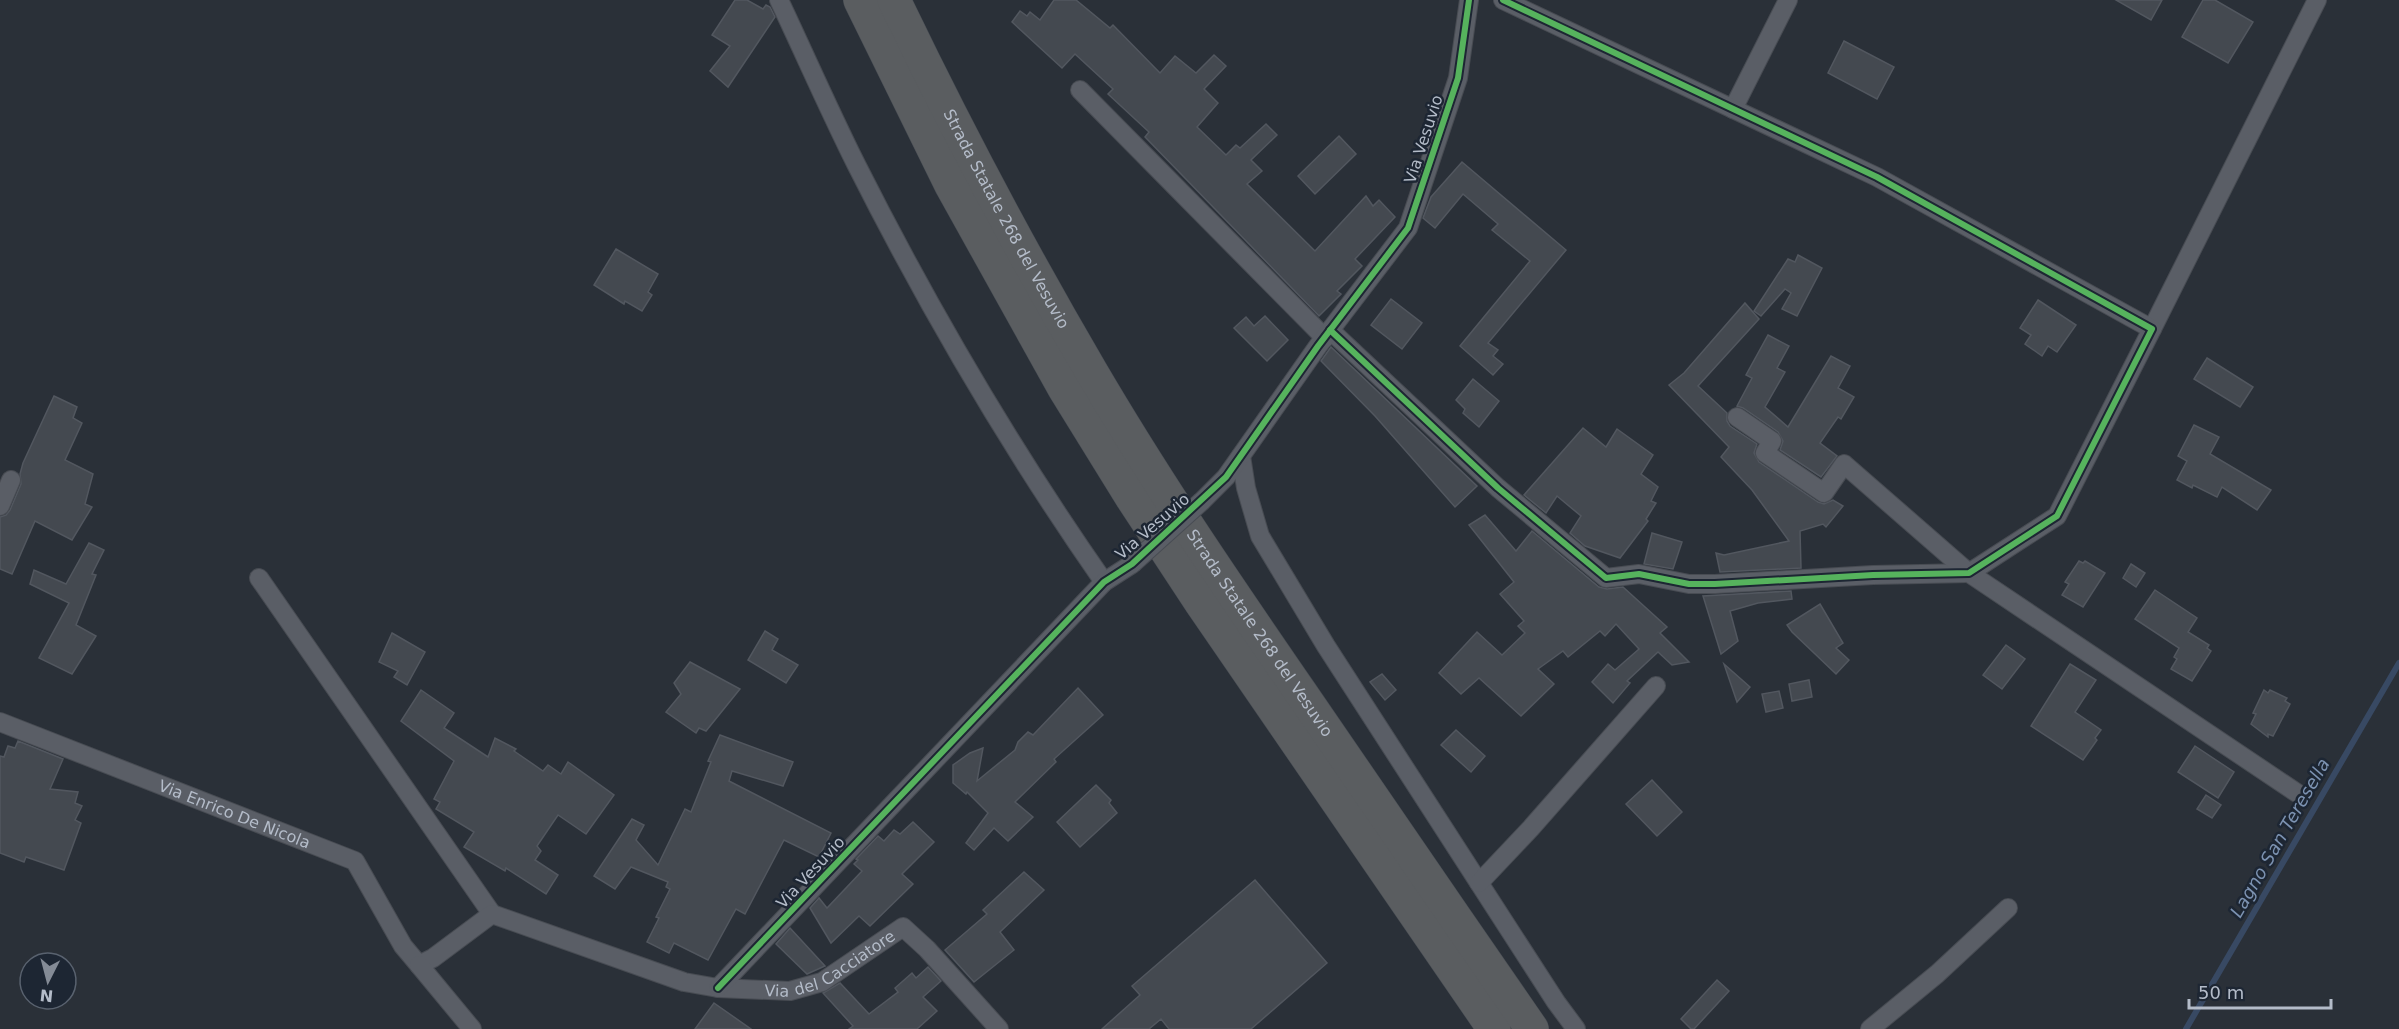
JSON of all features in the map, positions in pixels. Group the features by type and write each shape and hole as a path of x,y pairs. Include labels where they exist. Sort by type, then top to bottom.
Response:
{"highway":[{"name":"Strada Statale 268 del Vesuvio","path":"860,0 951,185 1070,398 1132,498 1208,613 1494,1029"},
{"name":"Strada Statale 268 del Vesuvio","path":"894,0 980,173 1092,374 1229,588 1532,1029"}],"street":[{"path":"779,0 856,164 947,334 1029,472 1104,582"},
{"name":"Via Vesuvio","path":"718,988 1104,582 1131,564 1202,501 1226,477 1242,456 1328,334 1408,228 1458,78 1469,0"},
{"path":"1503,0 1877,177 2151,329"},
{"path":"1733,109 1788,0"},
{"path":"1080,90 1328,334 1498,489 1606,578 1639,574 1689,584 1715,584 1873,575 1969,573 2057,516 2317,0"},
{"path":"1737,417 1772,441 1765,453 1824,493 1844,464 1969,573 2297,793"},
{"path":"1242,456 1246,488 1260,536 1326,646 1556,1002 1576,1029"},
{"path":"0,506 12,480"},
{"path":"259,578 488,917 684,982 718,988"},
{"path":"1479,883 1531,828 1656,686"},
{"name":"Via Enrico De Nicola","path":"0,722 355,861 403,946 426,961 472,1029"},
{"path":"1870,1029 1937,974 2008,908"},
{"path":"426,961 488,917"},
{"name":"Via del Cacciatore","path":"718,988 790,991 822,982 903,927 927,949 999,1029"}],"building":[{"path":"735,0 747,0 763,9 766,5 770,7 775,17 728,87 710,71 730,46 712,35"},
{"path":"1054,0 1076,0 1110,28 1113,25 1160,73 1175,56 1196,73 1214,55 1226,66 1204,89 1218,103 1197,127 1226,155 1236,145 1240,148 1266,124 1277,135 1251,160 1262,171 1247,184 1315,251 1366,196 1373,206 1379,200 1395,217 1355,259 1362,266 1337,291 1341,294 1319,316 1145,137 1149,132 1108,94 1113,89 1075,54 1062,68 1012,22 1020,11 1027,16 1030,12 1040,20"},
{"path":"2116,0 2162,0 2151,20"},
{"path":"2203,0 2215,0 2253,22 2228,63 2182,37"},
{"path":"1844,41 1894,67 1877,99 1828,73"},
{"path":"1339,136 1356,154 1315,194 1298,176"},
{"path":"1462,162 1566,250 1488,343 1498,350 1493,356 1503,364 1493,375 1460,346 1530,261 1492,230 1498,224 1463,194 1435,228 1423,218 1431,197"},
{"path":"616,249 658,274 648,292 652,295 642,311 625,301 624,304 594,285"},
{"path":"1798,255 1822,268 1797,316 1782,309 1791,293 1785,289 1761,316 1754,311 1788,259 1795,262"},
{"path":"1391,299 1422,323 1402,349 1371,325"},
{"path":"2038,300 2076,325 2057,352 2048,346 2042,356 2025,344 2031,335 2020,328"},
{"path":"1745,303 1759,319 1698,386 1727,413 1730,426 1757,444 1754,453 1759,462 1818,502 1824,504 1833,500 1843,506 1826,527 1823,524 1800,531 1801,568 1720,572 1716,553 1724,555 1789,541 1752,490 1721,457 1729,447 1669,385 1684,373"},
{"path":"1265,316 1288,340 1267,361 1234,328 1246,317 1254,326"},
{"path":"1768,335 1789,346 1777,368 1785,372 1765,407 1788,427 1831,356 1850,366 1838,388 1854,397 1841,419 1838,417 1820,443 1837,456 1821,477 1780,450 1783,441 1778,432 1737,406 1752,378 1746,375"},
{"path":"1331,347 1477,486 1455,507 1375,416 1321,361"},
{"path":"2207,358 2253,387 2240,407 2194,379"},
{"path":"1473,379 1499,401 1479,427 1463,413 1465,409 1456,400"},
{"path":"54,396 77,407 73,418 82,423 65,460 93,474 85,504 92,507 72,540 35,521 12,574 0,569 0,517 6,515 10,510 21,484 20,474 23,463"},
{"path":"2194,425 2219,437 2210,454 2271,490 2257,510 2222,487 2217,497 2177,480 2187,461 2178,456"},
{"path":"1583,428 1606,447 1617,429 1653,455 1641,474 1658,487 1651,501 1656,503 1646,519 1648,521 1620,558 1585,546 1570,533 1581,516 1557,496 1546,513 1524,495"},
{"path":"1485,515 1516,551 1532,531 1599,587 1607,589 1623,587 1667,627 1660,633 1689,662 1672,665 1658,652 1627,681 1630,683 1613,703 1592,682 1608,664 1615,670 1639,649 1616,624 1605,636 1600,631 1568,657 1563,651 1538,669 1554,684 1521,716 1479,678 1461,694 1439,673 1477,632 1502,655 1525,633 1518,626 1524,621 1500,594 1514,582 1469,525"},
{"path":"1652,533 1682,542 1673,569 1644,564"},
{"path":"89,543 104,550 92,574 96,575 76,625 96,636 72,674 39,658 69,603 30,584 34,570 66,584"},
{"path":"2079,561 2083,563 2085,561 2105,573 2083,607 2062,595 2069,584 2065,582"},
{"path":"2131,564 2145,573 2136,587 2123,578"},
{"path":"2155,590 2197,618 2188,632 2209,645 2207,648 2211,651 2192,681 2171,669 2177,659 2174,657 2179,648 2135,619"},
{"path":"1791,591 1792,599 1758,603 1730,611 1738,641 1721,654 1703,596"},
{"path":"1820,604 1843,643 1836,648 1849,660 1836,674 1787,625"},
{"path":"765,631 778,639 772,650 798,665 786,683 748,660"},
{"path":"392,633 425,652 407,685 394,677 398,671 379,662"},
{"path":"2006,645 2025,659 2002,689 1983,675"},
{"path":"690,662 740,689 706,731 699,728 696,733 666,712 681,694 674,683"},
{"path":"1724,664 1750,687 1737,702"},
{"path":"2070,664 2096,680 2075,712 2101,730 2083,760 2031,726"},
{"path":"1382,674 1396,690 1385,700 1370,682"},
{"path":"1809,680 1812,697 1792,701 1789,684"},
{"path":"1078,688 1103,715 1054,759 1056,762 1015,802 1033,817 1008,841 994,828 974,850 966,843 988,813 967,792 966,794 953,783 953,765 970,753 983,748 977,781 1015,750 1018,742 1028,732 1033,735"},
{"path":"421,690 454,713 444,728 488,757 495,738 516,749 514,751 543,771 548,765 561,774 568,762 614,795 586,834 558,815 537,846 541,851 535,860 558,875 546,894 506,868 505,871 464,847 474,832 436,809 440,802 434,799 454,761 401,721"},
{"path":"2264,690 2268,693 2270,690 2287,698 2285,701 2290,704 2273,736 2268,734 2268,737 2251,724 2256,714 2253,713"},
{"path":"1779,691 1783,708 1766,712 1762,694"},
{"path":"1456,730 1485,756 1471,772 1441,745"},
{"path":"720,735 793,762 783,786 732,771 729,781 831,833 819,857 784,840 745,914 736,909 708,960 674,943 669,953 647,942 670,889 666,887 668,882 631,867 615,889 594,876 632,819 644,825 636,840 658,865 685,809 691,812 711,762 708,761"},
{"path":"18,741 63,759 50,789 78,792 75,803 82,806 75,820 81,823 64,870 26,857 24,862 0,853 0,756 4,757 8,746 15,748"},
{"path":"2195,746 2234,772 2218,798 2178,772"},
{"path":"1652,780 1682,812 1657,836 1626,804"},
{"path":"1096,785 1111,800 1109,803 1117,813 1080,847 1057,822"},
{"path":"2206,795 2221,805 2212,818 2197,809"},
{"path":"913,822 934,842 902,874 913,884 870,926 859,916 831,943 810,908 819,898 827,908 862,871 854,864 858,860 856,859 878,836 884,841 894,830 900,834"},
{"path":"1024,872 1044,890 1000,932 1014,950 974,982 945,950 987,914 983,910"},
{"path":"1255,880 1327,963 1251,1029 1169,1029 1161,1019 1149,1029 1102,1029 1140,995 1132,986"},
{"path":"790,928 825,966 807,974 776,944"},
{"path":"928,967 941,981 923,997 937,1011 917,1029 849,1029 853,1026 823,993 840,983 869,1014 898,992 895,988 912,973 916,978"},
{"path":"1717,980 1729,991 1694,1029 1691,1029 1681,1019"},
{"path":"714,1003 751,1029 695,1029"}],"waterway":[{"name":"Lagno San Teresella","path":"2186,1029 2399,663"}],"cycle path":[{"path":"718,988 1104,582 1132,564 1226,477 1318,346 1408,228 1458,78 1469,0"},
{"path":"1330,330 1498,488 1606,578 1639,574 1689,584 1715,584 1873,575 1969,573 2057,516 2152,329 1877,177 1503,0"}]}
